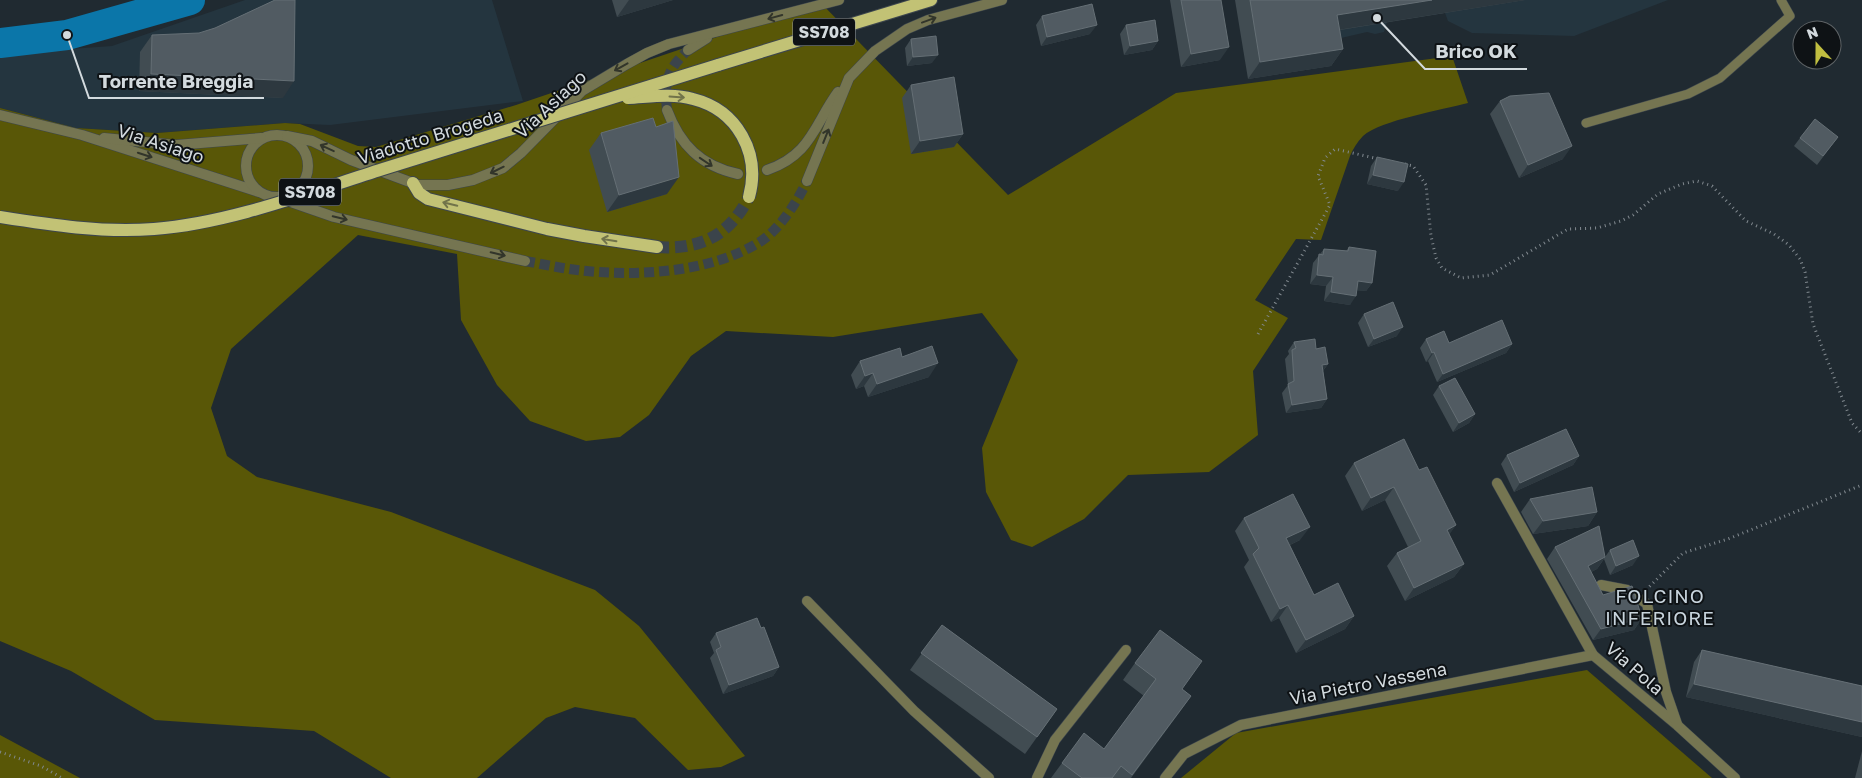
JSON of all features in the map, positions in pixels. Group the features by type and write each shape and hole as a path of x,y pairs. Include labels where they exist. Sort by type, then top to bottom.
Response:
{"main road":[{"name":"Viadotto Brogeda","path":"0,217 54,225 122,231 198,223 274,203 718,64 931,0"},
{"name":"SS708","path":"610,99 676,96 692,98 717,109 735,123 747,146 752,169 751,188 748,197"},
{"name":"SS708","path":"413,183 419,193 428,198 547,229 657,247"}],"street":[{"name":"Via Asiago","path":"287,136 312,142 351,160 418,185 448,185 473,180 503,168 521,153 582,92 602,78 647,53 669,44 839,0"},
{"name":"SS708","path":"767,170 785,163 800,152 824,117 836,95 849,78 875,51 907,29 960,10 1002,0"},
{"name":"SS708","path":"688,50 716,33"},
{"name":"SS708","path":"807,181 849,78"},
{"path":"667,110 674,127 690,149 712,166 738,174"},
{"name":"Via Asiago","path":"0,115 82,135 259,192"},
{"name":"Via Asiago","path":"82,135 176,145 262,138"},
{"name":"SS708","path":"277,197 293,193 299,188 304,182 308,168 303,149 296,141 287,136 273,135 262,138 250,149 247,155 245,168 250,182 259,192 303,205 334,217 525,261"},
{"name":"Via Pola","path":"1497,483 1593,655 1677,725 1736,778"},
{"path":"1601,585 1627,590 1647,604 1666,692 1677,725"},
{"path":"807,601 914,711 989,778"},
{"path":"1037,778 1055,740 1126,650"},
{"name":"Via Pietro Vassena","path":"1165,778 1184,754 1241,726 1593,655"}],"lane":[{"path":"1586,123 1688,94 1720,78 1790,16 1781,0"}],"path":[{"path":"1258,334 1330,205 1318,176 1325,158 1335,149 1384,160"},
{"path":"1403,164 1413,166 1426,185 1431,236 1436,258 1442,268 1461,278 1490,275 1568,229 1597,228 1620,221 1633,215 1658,194 1682,184 1697,181 1712,186 1746,221 1774,234 1800,259 1805,272 1813,324 1852,422 1862,434"},
{"path":"1638,598 1683,553 1728,539 1862,485"},
{"path":"0,752 41,766 62,778"}],"shaded area":[{"path":"245,0 492,0 523,101 330,125 285,123 157,133 76,128 0,108 0,54 112,46"},
{"path":"1335,0 1668,0 1574,36 1472,33 1448,21 1445,13 1387,22 1384,32 1375,34 1367,32 1341,38"},
{"path":"820,2 1008,195 1176,93 1452,56 1468,103 1397,120 1372,130 1363,136 1350,156 1321,240 1296,239 1255,300 1288,318 1253,371 1258,435 1209,472 1128,475 1084,519 1032,547 1011,540 986,492 982,448 1018,360 982,313 833,337 726,331 691,356 649,415 620,437 586,441 530,421 497,385 461,320 457,254 358,235 231,349 211,408 227,456 257,477 391,512 595,590 639,626 745,756 721,767 688,770 635,718 575,707 546,718 477,778 391,778 314,731 155,720 71,671 0,641 0,108 76,128 157,133 285,123 300,124 358,146 376,147 516,105"},
{"path":"1587,670 1712,778 1181,778 1236,733"},
{"path":"0,735 80,778 0,778"}],"building":[{"path":"275,0 295,0 294,81 151,74 152,35 199,33 215,28"},
{"path":"1181,0 1221,0 1229,47 1191,54"},
{"path":"1250,0 1432,0 1337,15 1343,49 1260,62"},
{"path":"1092,4 1097,25 1047,37 1042,16"},
{"path":"1155,20 1158,41 1130,46 1126,25"},
{"path":"936,36 938,55 913,57 911,39"},
{"path":"954,77 963,134 920,141 911,85"},
{"path":"1549,93 1572,146 1528,165 1500,101 1510,96"},
{"path":"653,118 656,127 673,121 679,177 619,195 601,133"},
{"path":"1815,119 1838,137 1823,156 1800,138"},
{"path":"1377,157 1408,164 1404,182 1373,175"},
{"path":"1349,247 1376,251 1372,283 1358,281 1356,296 1331,292 1333,277 1317,275 1319,254 1323,255 1324,249 1348,251"},
{"path":"1393,302 1403,327 1374,339 1364,314"},
{"path":"1502,320 1512,344 1443,374 1434,352 1432,353 1426,339 1444,331 1449,343"},
{"path":"1315,339 1316,349 1325,347 1328,364 1322,365 1327,399 1292,405 1288,384 1294,381 1292,350 1296,348 1294,342"},
{"path":"932,346 938,363 877,384 873,373 865,376 860,361 900,348 902,357"},
{"path":"1455,378 1475,414 1459,423 1439,386"},
{"path":"1566,429 1579,456 1520,483 1507,455"},
{"path":"1404,439 1419,470 1427,467 1456,525 1447,530 1464,564 1414,588 1397,553 1421,541 1394,487 1371,498 1354,463"},
{"path":"1592,487 1597,512 1543,521 1530,499"},
{"path":"1293,494 1310,527 1286,538 1314,595 1338,583 1354,616 1306,640 1288,605 1280,609 1253,554 1259,548 1244,518"},
{"path":"1599,526 1605,557 1588,566 1603,595 1632,586 1642,618 1601,629 1555,547"},
{"path":"1633,540 1639,556 1616,566 1610,550"},
{"path":"757,618 761,628 764,627 779,667 729,685 716,650 721,647 716,633"},
{"path":"942,625 1057,709 1037,737 921,653"},
{"path":"1160,630 1202,661 1182,689 1191,696 1132,775 1121,766 1112,778 1082,778 1062,763 1084,733 1104,749 1156,679 1135,663"},
{"path":"1702,650 1862,686 1862,722 1694,684"}],"waterway":[{"path":"0,43 67,35 190,0"}],"tunnel":[{"path":"667,110 666,91 671,70 688,50"},
{"path":"525,261 577,270 622,273 694,267 717,261 738,253 766,238 793,207 807,181"},
{"path":"657,247 687,246 712,238 732,222 749,197"}],"place":[{"name":"Brico OK","path":"1377,18"},
{"name":"Torrente Breggia","path":"67,35"}],"district":[{"name":"FOLCINO INFERIORE","path":"1660,606"}]}
